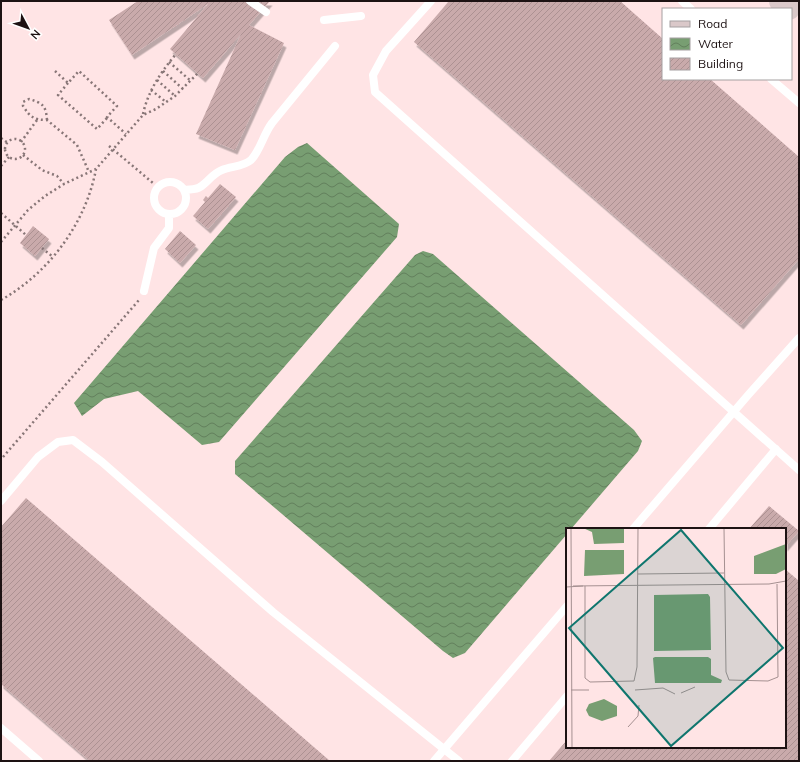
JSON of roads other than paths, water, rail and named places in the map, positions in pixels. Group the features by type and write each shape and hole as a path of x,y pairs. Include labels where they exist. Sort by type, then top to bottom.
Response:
{"main road":[{"path":"780,1 788,8"}],"lane":[{"path":"250,1 266,12"},
{"path":"432,1 386,51 373,75 375,92 799,470"},
{"path":"682,1 690,8"},
{"path":"324,20 361,16"},
{"path":"185,190 199,188 209,178 222,170 236,167 249,161 257,152 268,128 335,46"},
{"path":"773,80 799,103"},
{"path":"169,182 179,184 185,190 187,198 184,208 175,214 169,215 159,211 156,206 154,196 156,190 164,183 169,182"},
{"path":"144,291 154,248 169,228 169,215"},
{"path":"634,528 799,338"},
{"path":"1,501 38,457 58,442 73,440 102,462 273,612 459,761"},
{"path":"710,528 776,450"},
{"path":"434,761 566,607"},
{"path":"512,761 566,697"},
{"path":"1,728 39,761"}],"water":[{"path":"307,143 399,224 397,237 219,442 202,445 138,391 104,399 82,416 74,403 285,157 298,147"},
{"path":"423,251 433,254 634,430 642,441 638,451 572,528 566,528 566,535 465,653 453,658 235,474 235,461 415,255"}]}
